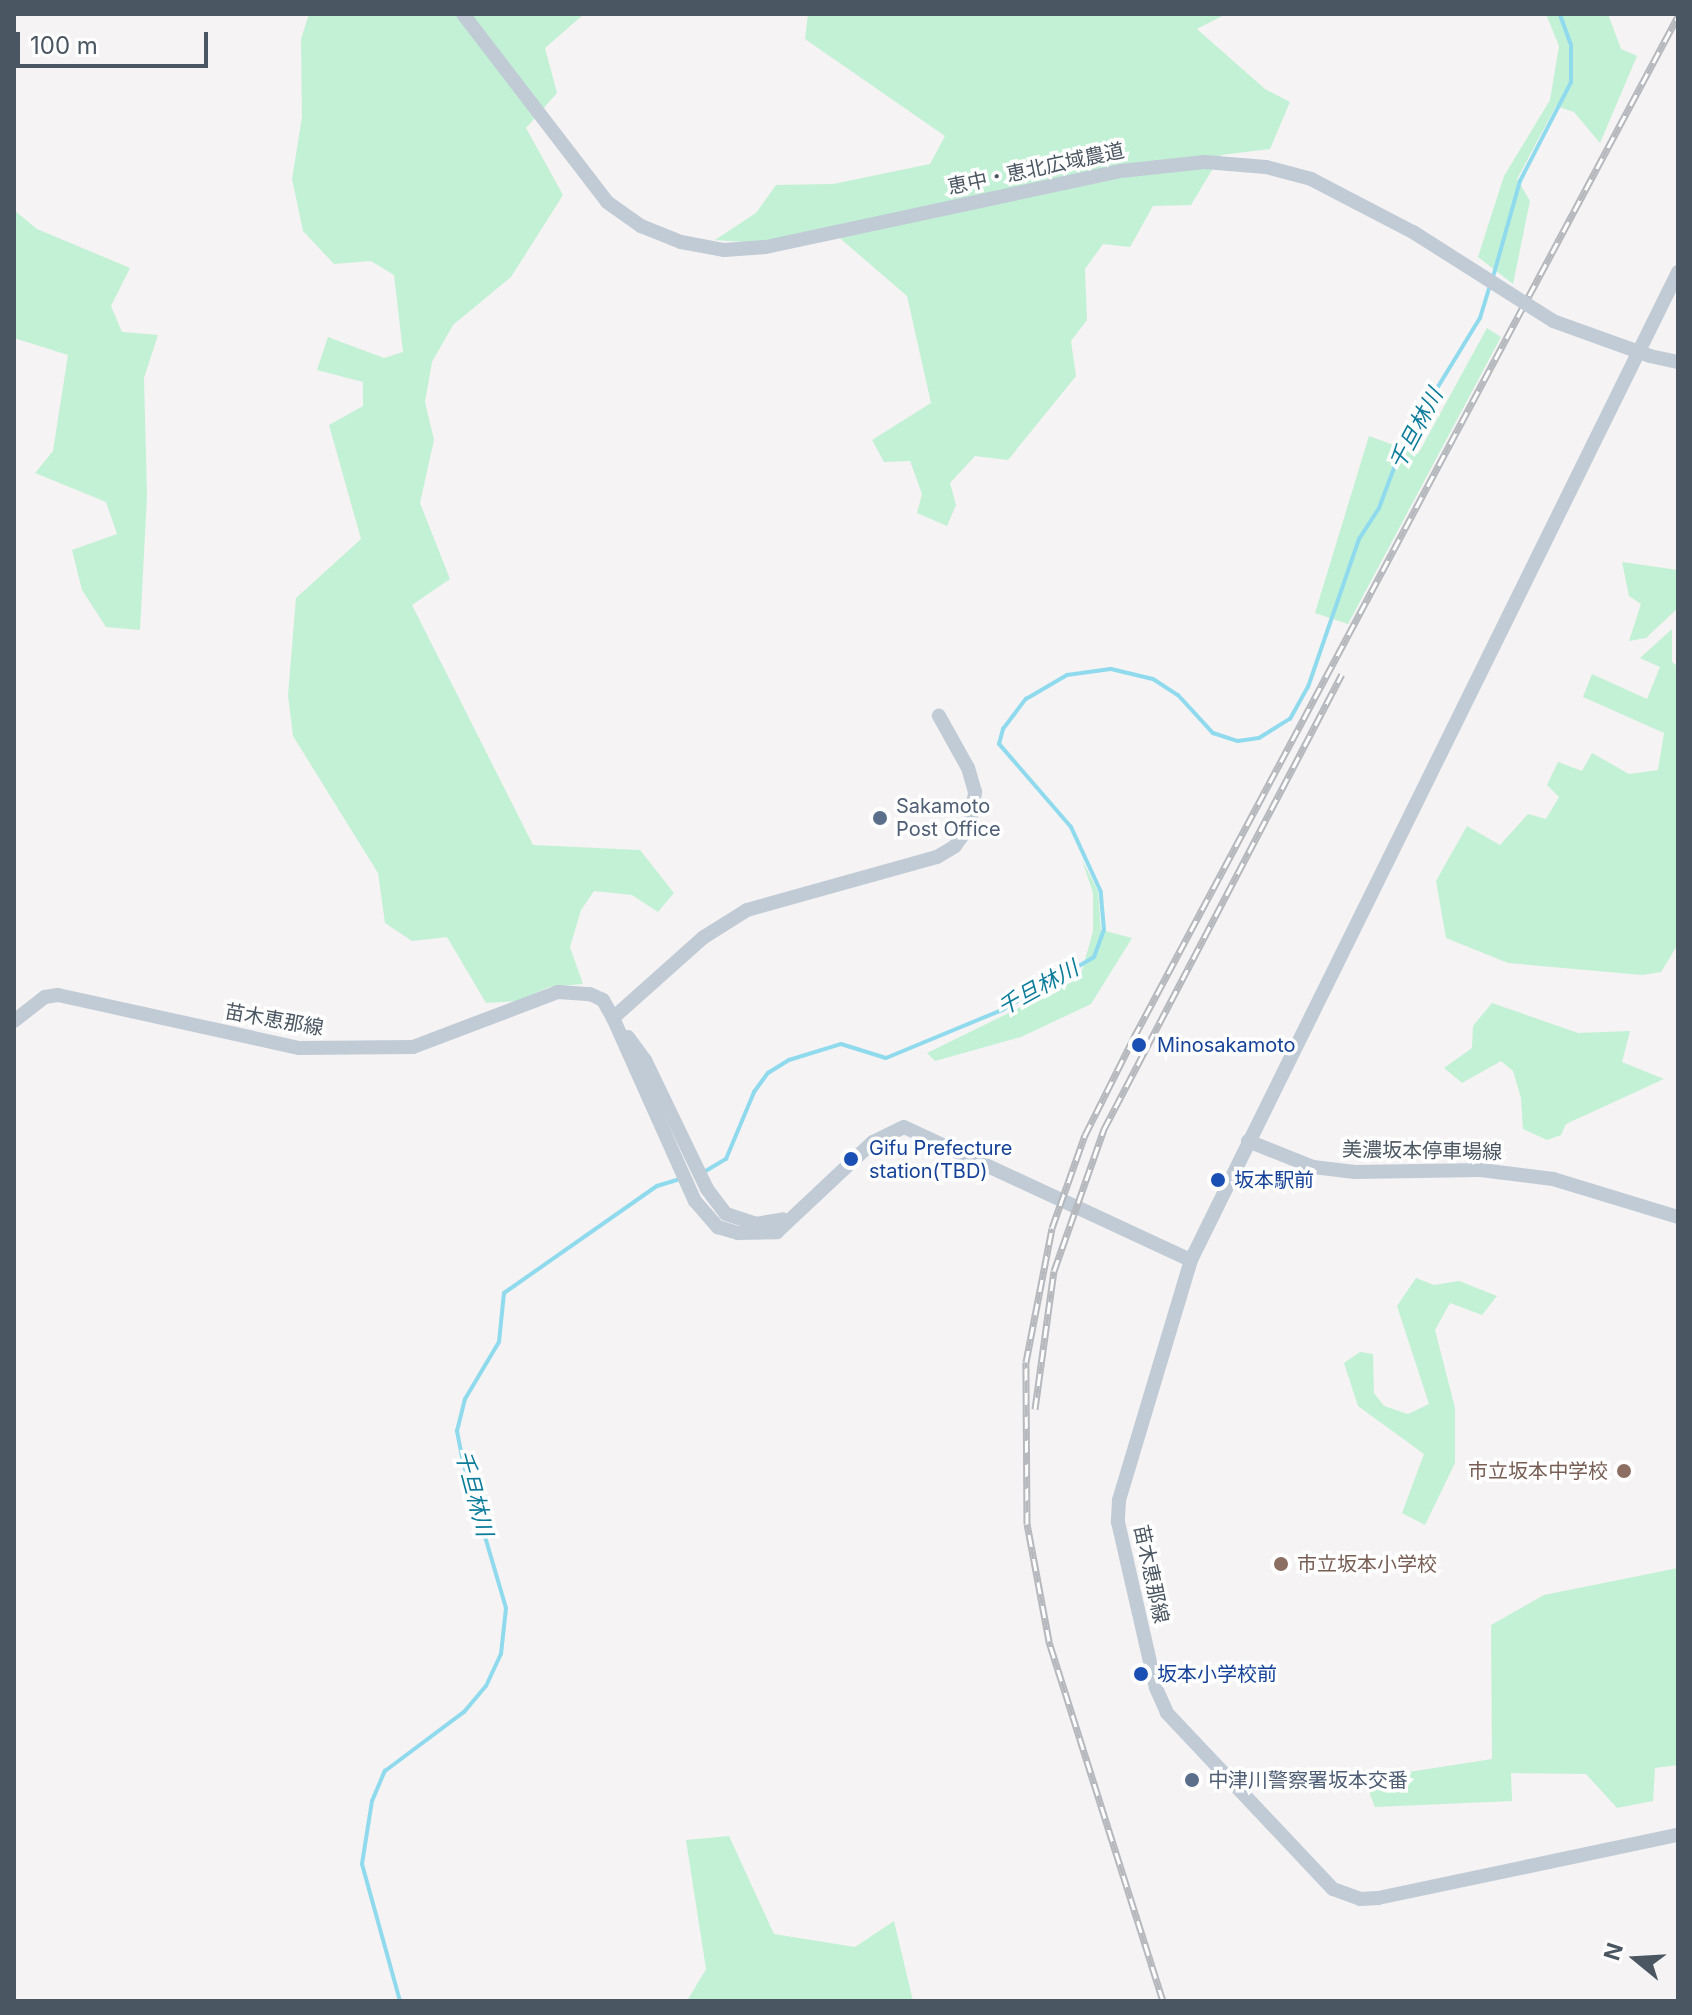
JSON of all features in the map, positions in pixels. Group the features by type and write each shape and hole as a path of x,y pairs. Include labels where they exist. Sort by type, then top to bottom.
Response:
{"main road":[{"name":"恵中・恵北広域農道","path":"463,14 607,202 641,226 681,242 724,250 766,247 1121,171 1205,162 1266,167 1311,179 1413,232 1553,321 1650,356 1678,362"},
{"path":"1191,1260 1678,272"},
{"path":"613,1018 682,955 735,916 789,896 937,857 955,846 969,827 975,792 968,768 939,716"},
{"name":"苗木恵那線","path":"14,1021 45,997 72,997 322,1051 430,1043 558,992 590,994 603,1000 675,1141 726,1214 738,1221 777,1223 798,1210"},
{"name":"苗木恵那線","path":"675,1141 695,1201 705,1217 738,1233 777,1232 873,1142 904,1127 916,1128 1191,1260 1119,1500 1118,1522 1145,1643 1167,1713 1320,1879 1360,1899 1678,1835"},
{"name":"美濃坂本停車場線","path":"1248,1141 1327,1169 1481,1170 1553,1179 1678,1217"}],"green space":[{"path":"309,14 584,14 545,48 557,93 526,128 563,195 511,277 453,325 432,362 425,402 434,440 420,503 450,579 412,605 533,845 640,850 674,893 658,912 632,895 594,891 581,910 570,947 583,984 549,987 517,1001 486,1003 447,937 412,941 385,923 378,873 293,736 288,695 296,598 361,539 329,425 363,406 363,382 317,370 328,337 384,358 403,352 394,275 371,261 334,264 303,231 292,179 302,117 301,39"},
{"path":"808,14 1226,14 1197,29 1265,89 1290,102 1270,149 1221,155 1191,205 1153,206 1130,247 1103,244 1085,269 1087,320 1071,341 1076,376 1008,460 975,456 950,483 956,505 947,526 917,513 922,494 910,461 884,462 872,440 931,403 907,296 827,227 761,243 715,240 756,213 776,185 833,184 930,164 945,136 805,39"},
{"path":"1546,14 1608,14 1621,49 1637,56 1600,143 1574,112 1556,106 1517,179 1530,201 1513,284 1478,257 1504,176 1550,100 1559,46"},
{"path":"14,210 37,229 130,268 111,306 122,332 158,335 144,378 147,496 140,630 106,627 82,590 72,550 117,534 106,502 35,473 53,451 68,355 14,338"},
{"path":"1487,328 1501,337 1348,624 1315,613 1369,436 1418,454"},
{"path":"1622,562 1678,570 1678,608 1646,638 1629,641 1641,604 1629,596"},
{"path":"1672,629 1672,662 1678,667 1678,944 1661,972 1642,975 1508,963 1446,938 1436,881 1467,826 1500,845 1528,814 1546,819 1559,797 1547,785 1558,762 1582,771 1592,753 1629,774 1658,770 1664,733 1583,697 1592,674 1647,699 1660,667 1640,658"},
{"path":"1082,860 1098,891 1101,930 1132,938 1091,1004 1021,1037 935,1061 927,1053 1080,978 1093,931 1093,893"},
{"path":"1492,1003 1578,1033 1630,1031 1622,1062 1664,1079 1566,1124 1561,1135 1547,1140 1523,1129 1521,1098 1513,1071 1501,1061 1462,1083 1444,1068 1472,1048 1473,1026"},
{"path":"1416,1278 1434,1285 1459,1281 1497,1296 1482,1315 1450,1303 1435,1330 1455,1408 1455,1463 1425,1525 1402,1513 1424,1454 1358,1406 1344,1363 1360,1352 1373,1354 1374,1393 1384,1406 1408,1414 1429,1404 1397,1306"},
{"path":"1678,1568 1678,1765 1655,1768 1653,1801 1617,1808 1586,1774 1511,1773 1512,1801 1375,1807 1364,1779 1492,1759 1491,1625 1544,1595"},
{"path":"729,1836 774,1934 855,1947 894,1921 913,2001 687,2001 706,1969 686,1840"}],"waterway":[{"name":"千旦林川","path":"1493,277 1520,181 1571,82 1571,45 1560,14"},
{"name":"千旦林川","path":"704,1172 726,1159 754,1092 768,1073 789,1060 841,1044 886,1058 1002,1010 1094,957 1104,930 1101,892 1071,827 999,744 1003,729 1026,699 1067,675 1111,669 1153,679 1178,695 1213,733 1238,741 1259,738 1290,719 1308,687 1359,539 1379,508 1403,444 1480,318 1490,286"},
{"name":"千旦林川","path":"400,2001 362,1864 372,1801 385,1771 464,1712 486,1686 501,1654 506,1608 463,1462 457,1431 465,1399 499,1342 504,1293 657,1186 680,1179"}],"railway":[{"path":"1163,2001 1049,1641 1027,1524 1026,1362 1052,1228 1085,1135 1134,1037 1678,16"},
{"path":"1035,1409 1054,1271 1104,1129 1342,674"}],"place":[{"name":"Sakamoto Post Office","path":"880,818"},
{"name":"Minosakamoto","path":"1139,1045"},
{"name":"Gifu Prefecture station(TBD)","path":"851,1159"},
{"name":"坂本駅前","path":"1218,1180"},
{"name":"市立坂本中学校","path":"1624,1471"},
{"name":"市立坂本小学校","path":"1281,1564"},
{"name":"坂本小学校前","path":"1141,1674"},
{"name":"中津川警察署坂本交番","path":"1192,1780"}]}
